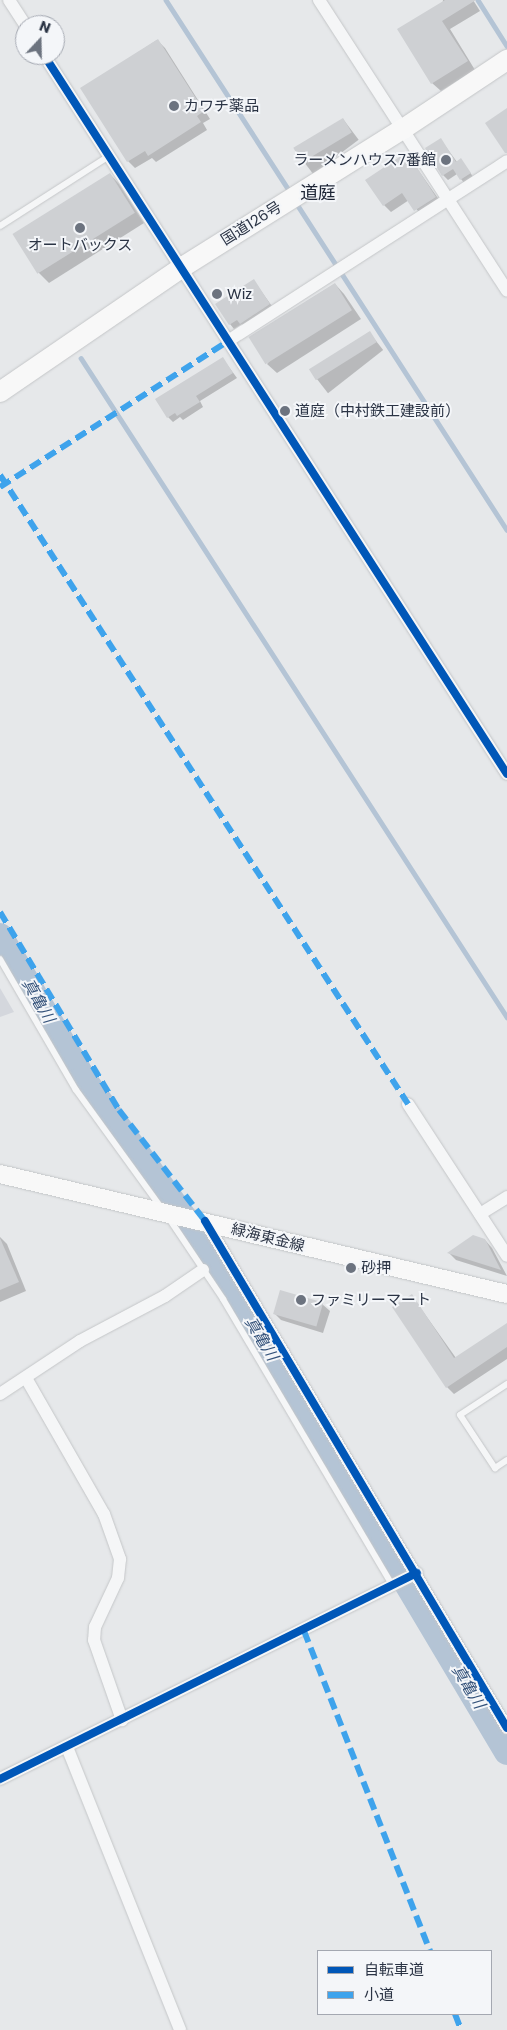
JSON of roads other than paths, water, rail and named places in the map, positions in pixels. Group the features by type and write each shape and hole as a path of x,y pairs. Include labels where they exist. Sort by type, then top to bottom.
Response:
{"highway":[{"name":"国道126号","path":"0,392 180,268 403,130 507,60"}],"main road":[{"name":"緑海東金線","path":"0,1174 507,1294"}],"street":[{"path":"9,0 19,15"},
{"path":"319,0 507,291"},
{"path":"50,65 507,774"},
{"path":"228,341 507,161"},
{"path":"408,1104 507,1256"},
{"path":"480,1214 507,1197"},
{"path":"205,1221 417,1573 507,1728"},
{"path":"0,1394 80,1341 165,1296 203,1270"},
{"path":"26,1378 104,1514 120,1559 118,1578 96,1627 94,1640 122,1720"},
{"path":"0,1779 417,1573"},
{"path":"67,1746 180,2030"}],"lane":[{"path":"0,226 109,156"},
{"path":"0,959 76,1090 164,1212 203,1270 282,1397 394,1586"},
{"path":"507,1384 460,1415 495,1468 507,1460"}],"waterway":[{"path":"166,0 290,192"},
{"path":"478,0 507,46"},
{"path":"295,201 507,530"},
{"path":"81,358 507,1017"},
{"name":"真亀川","path":"0,936 83,1078 212,1256 507,1752"}],"place":[{"name":"カワチ薬品","path":"174,106"},
{"name":"ラーメンハウス7番館","path":"446,160"},
{"name":"オートバックス","path":"80,228"},
{"name":"Wiz","path":"217,294"},
{"name":"道庭（中村鉄工建設前）","path":"285,411"},
{"name":"砂押","path":"351,1268"},
{"name":"ファミリーマート","path":"301,1300"}],"district":[{"name":"道庭","path":"318,193"}]}
